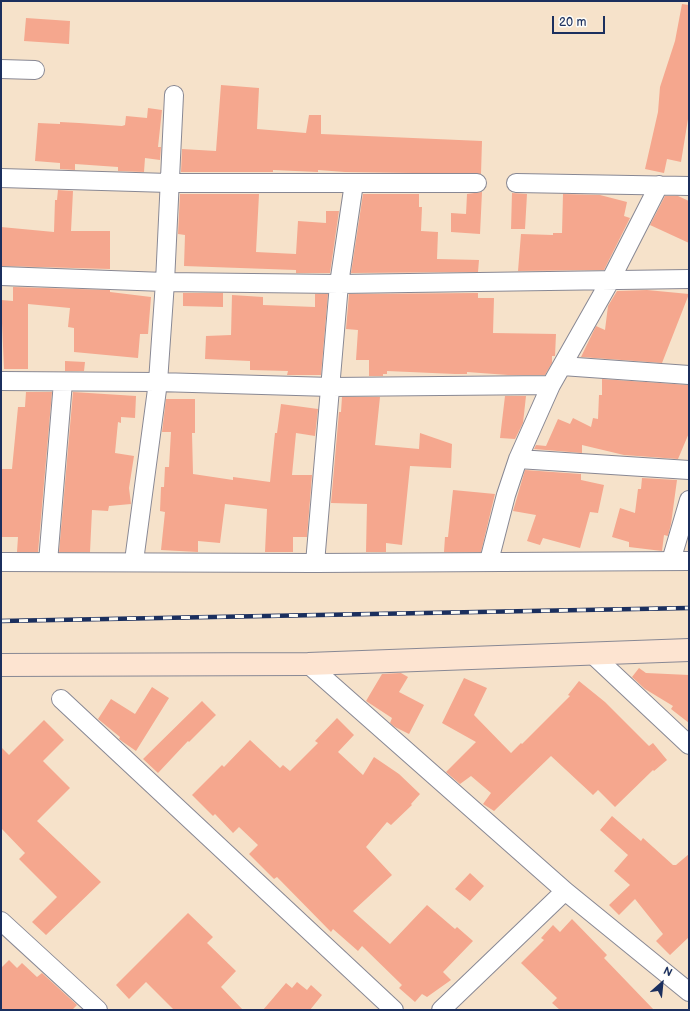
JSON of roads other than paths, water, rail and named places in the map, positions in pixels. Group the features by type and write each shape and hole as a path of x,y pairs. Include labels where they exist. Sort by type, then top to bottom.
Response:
{"main road":[{"path":"1,665 308,664 689,650"}],"street":[{"path":"1,70 35,70"},
{"path":"134,561 158,382 166,282 169,183 174,95"},
{"path":"1,178 169,183 477,183"},
{"path":"315,563 339,284 354,183"},
{"path":"516,183 689,186"},
{"path":"489,561 506,495 518,459 551,385 610,281 659,185"},
{"path":"1,276 166,282 339,284 689,279"},
{"path":"562,366 689,375"},
{"path":"1,381 158,382 331,387 551,385"},
{"path":"48,562 63,382"},
{"path":"518,459 689,470"},
{"path":"671,561 689,500"},
{"path":"1,562 134,561 315,563 689,561"},
{"path":"592,653 689,746"},
{"path":"308,664 565,891 689,992"},
{"path":"61,699 394,1010"},
{"path":"441,1010 565,891"},
{"path":"1,920 98,1010"}],"railway":[{"path":"1,621 689,608"}]}
